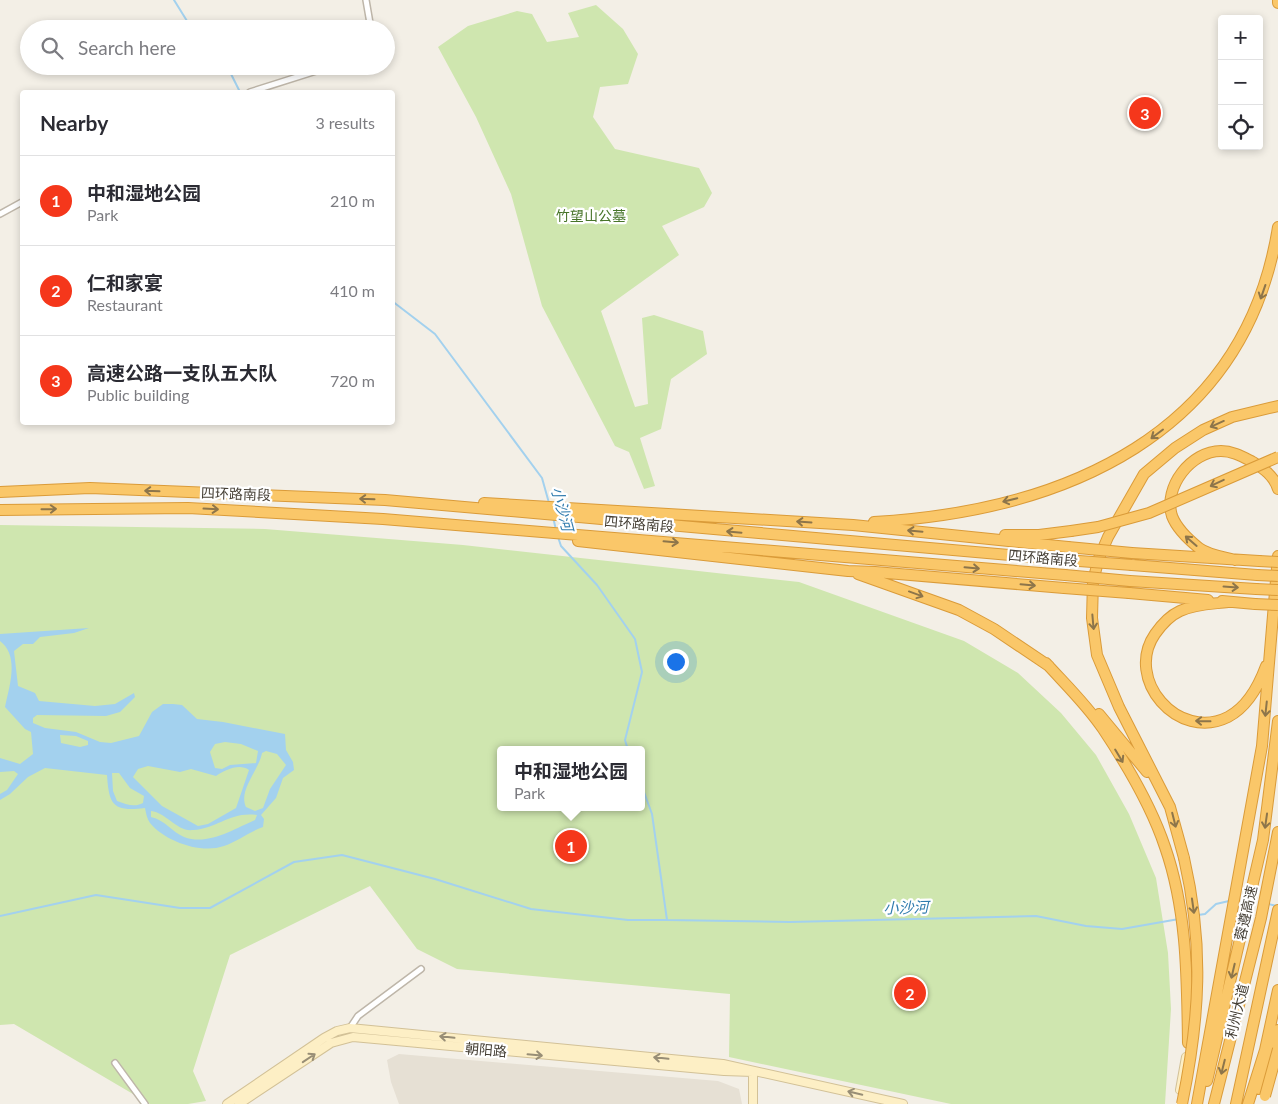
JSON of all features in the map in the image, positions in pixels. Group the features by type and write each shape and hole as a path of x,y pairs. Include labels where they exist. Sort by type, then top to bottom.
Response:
{"highway":[{"path":"874,525 956,513 1035,493 1084,476 1115,461 1149,440 1179,416 1229,360 1251,322 1264,291 1274,256 1278,228"},
{"path":"1182,1104 1198,999 1198,951 1191,889 1170,806 1119,707 1097,655 1092,618 1093,581 1098,558 1126,501 1144,474 1175,448 1204,430 1232,417 1278,406"},
{"path":"1235,560 1201,549 1183,533 1172,515 1172,493 1178,477 1188,465 1201,456 1220,451 1238,454 1266,470 1278,489"},
{"path":"943,534 1039,535 1098,526 1149,513 1278,457"},
{"name":"四环路南段","path":"0,492 90,488 385,500 872,544 1278,576"},
{"path":"385,500 513,504 572,510 874,525 943,534 1132,553 1278,562"},
{"name":"四环路南段","path":"0,510 188,508 384,519 588,538 872,559 1130,581 1278,590"},
{"path":"588,538 873,575 1278,605"},
{"path":"1195,1104 1238,886 1262,746 1278,556"},
{"path":"873,575 959,610 994,629 1046,663 1072,685 1111,727 1162,789"},
{"path":"1228,602 1198,606 1180,611 1165,621 1151,641 1145,666 1148,682 1157,699 1168,710 1186,720 1208,722 1228,717 1245,704 1255,690 1270,656"},
{"path":"1046,663 1102,728 1148,805 1165,846 1184,934 1188,1043"},
{"name":"蓉遵高速","path":"1202,1104 1263,840 1278,721"},
{"name":"利州大道","path":"1214,1104 1267,893 1278,832"},
{"name":"利州大道","path":"1236,1104 1277,915"},
{"path":"1248,1104 1265,1050 1278,990"},
{"path":"1270,1065 1278,1030"},
{"path":"1263,1104 1278,1050"},
{"path":"1252,1104 1270,1065 1278,1054"},
{"path":"1181,1081 1195,1104"}],"main road":[{"path":"227,1104 324,1038 337,1031 350,1028 723,1064 903,1104"},
{"name":"朝阳路","path":"239,1104 331,1043 345,1038 753,1072"},
{"path":"1178,1104 1188,1043"},
{"path":"753,1072 753,1104"}],"street":[{"path":"366,0 369,20"},
{"path":"256,90 304,75"},
{"path":"0,214 20,203"},
{"path":"350,1028 358,1016 421,969"},
{"path":"115,1063 145,1104"}],"shaded area":[{"path":"399,1054 718,1081 739,1089 742,1104 399,1104 391,1082 387,1060"}],"green space":[{"name":"竹望山公墓","path":"596,5 623,29 638,54 628,84 600,87 593,117 615,149 699,168 712,193 704,207 662,226 679,255 601,311 635,407 648,404 642,318 654,315 703,331 707,354 671,379 661,429 640,438 655,486 644,489 629,452 615,446 542,306 511,194 476,117 438,47 468,26 517,11 532,14 547,42 579,37 568,13"},
{"path":"0,525 265,529 463,545 799,582 964,641 1018,673 1061,713 1096,755 1129,814 1156,878 1168,953 1171,1009 1165,1104 951,1104 729,1057 730,994 457,969 417,949 370,886 230,955 193,1071 206,1101 188,1104 150,1104 14,1024 0,1025"}],"water":[{"path":"89,628 74,633 40,637 33,644 23,644 14,651 18,686 35,693 39,701 95,706 115,704 134,693 135,697 120,712 106,716 37,715 33,718 33,723 45,728 76,732 100,742 111,743 139,736 152,712 163,704 173,704 182,705 197,719 285,734 286,750 293,762 294,770 283,778 276,798 261,815 264,819 263,827 224,846 205,848 184,845 157,830 149,821 145,808 126,809 115,804 111,800 109,793 107,775 45,768 28,777 10,794 0,800 0,794 7,790 18,774 14,771 0,772 0,758 20,764 33,754 31,732 25,729 5,707 12,672 10,655 0,641 0,634","holes":["60,735 76,736 88,741 88,745 80,747 61,743","225,742 241,744 258,751 256,763 230,765 222,769 215,768 210,752 215,744","266,751 277,754 286,765 270,789 263,808 255,811 246,807 244,800 247,787 262,753","148,766 180,772 191,769 216,776 237,767 249,770 236,808 208,824 198,826 162,806 133,777 138,769","112,773 119,773 130,788 144,796 143,803 133,805 117,801 113,791","151,811 157,812 182,828 193,830 202,829 240,815 257,815 255,820 230,832 202,839 184,837 151,817"]}],"waterway":[{"name":"小沙河","path":"174,0 186,20"},
{"name":"小沙河","path":"232,75 239,90"},
{"name":"小沙河","path":"395,303 435,334 542,478 549,503"},
{"name":"小沙河","path":"553,517 556,530"},
{"name":"小沙河","path":"558,537 561,546 597,585 635,639 642,672 625,740 627,746"},
{"name":"小沙河","path":"645,795 652,814 667,920 790,922 1036,916 1086,926 1122,929 1179,919"},
{"path":"0,916 96,895 180,908 210,908 294,862 342,855 435,879 531,909 628,920 667,920"},
{"name":"小沙河","path":"1198,915 1205,914 1216,904 1229,901"},
{"name":"小沙河","path":"1268,904 1278,906"}],"place":[{"name":"高速公路一支队五大队","path":"1145,113"},
{"name":"中和湿地公园","path":"571,846"},
{"name":"仁和家宴","path":"910,993"}]}
